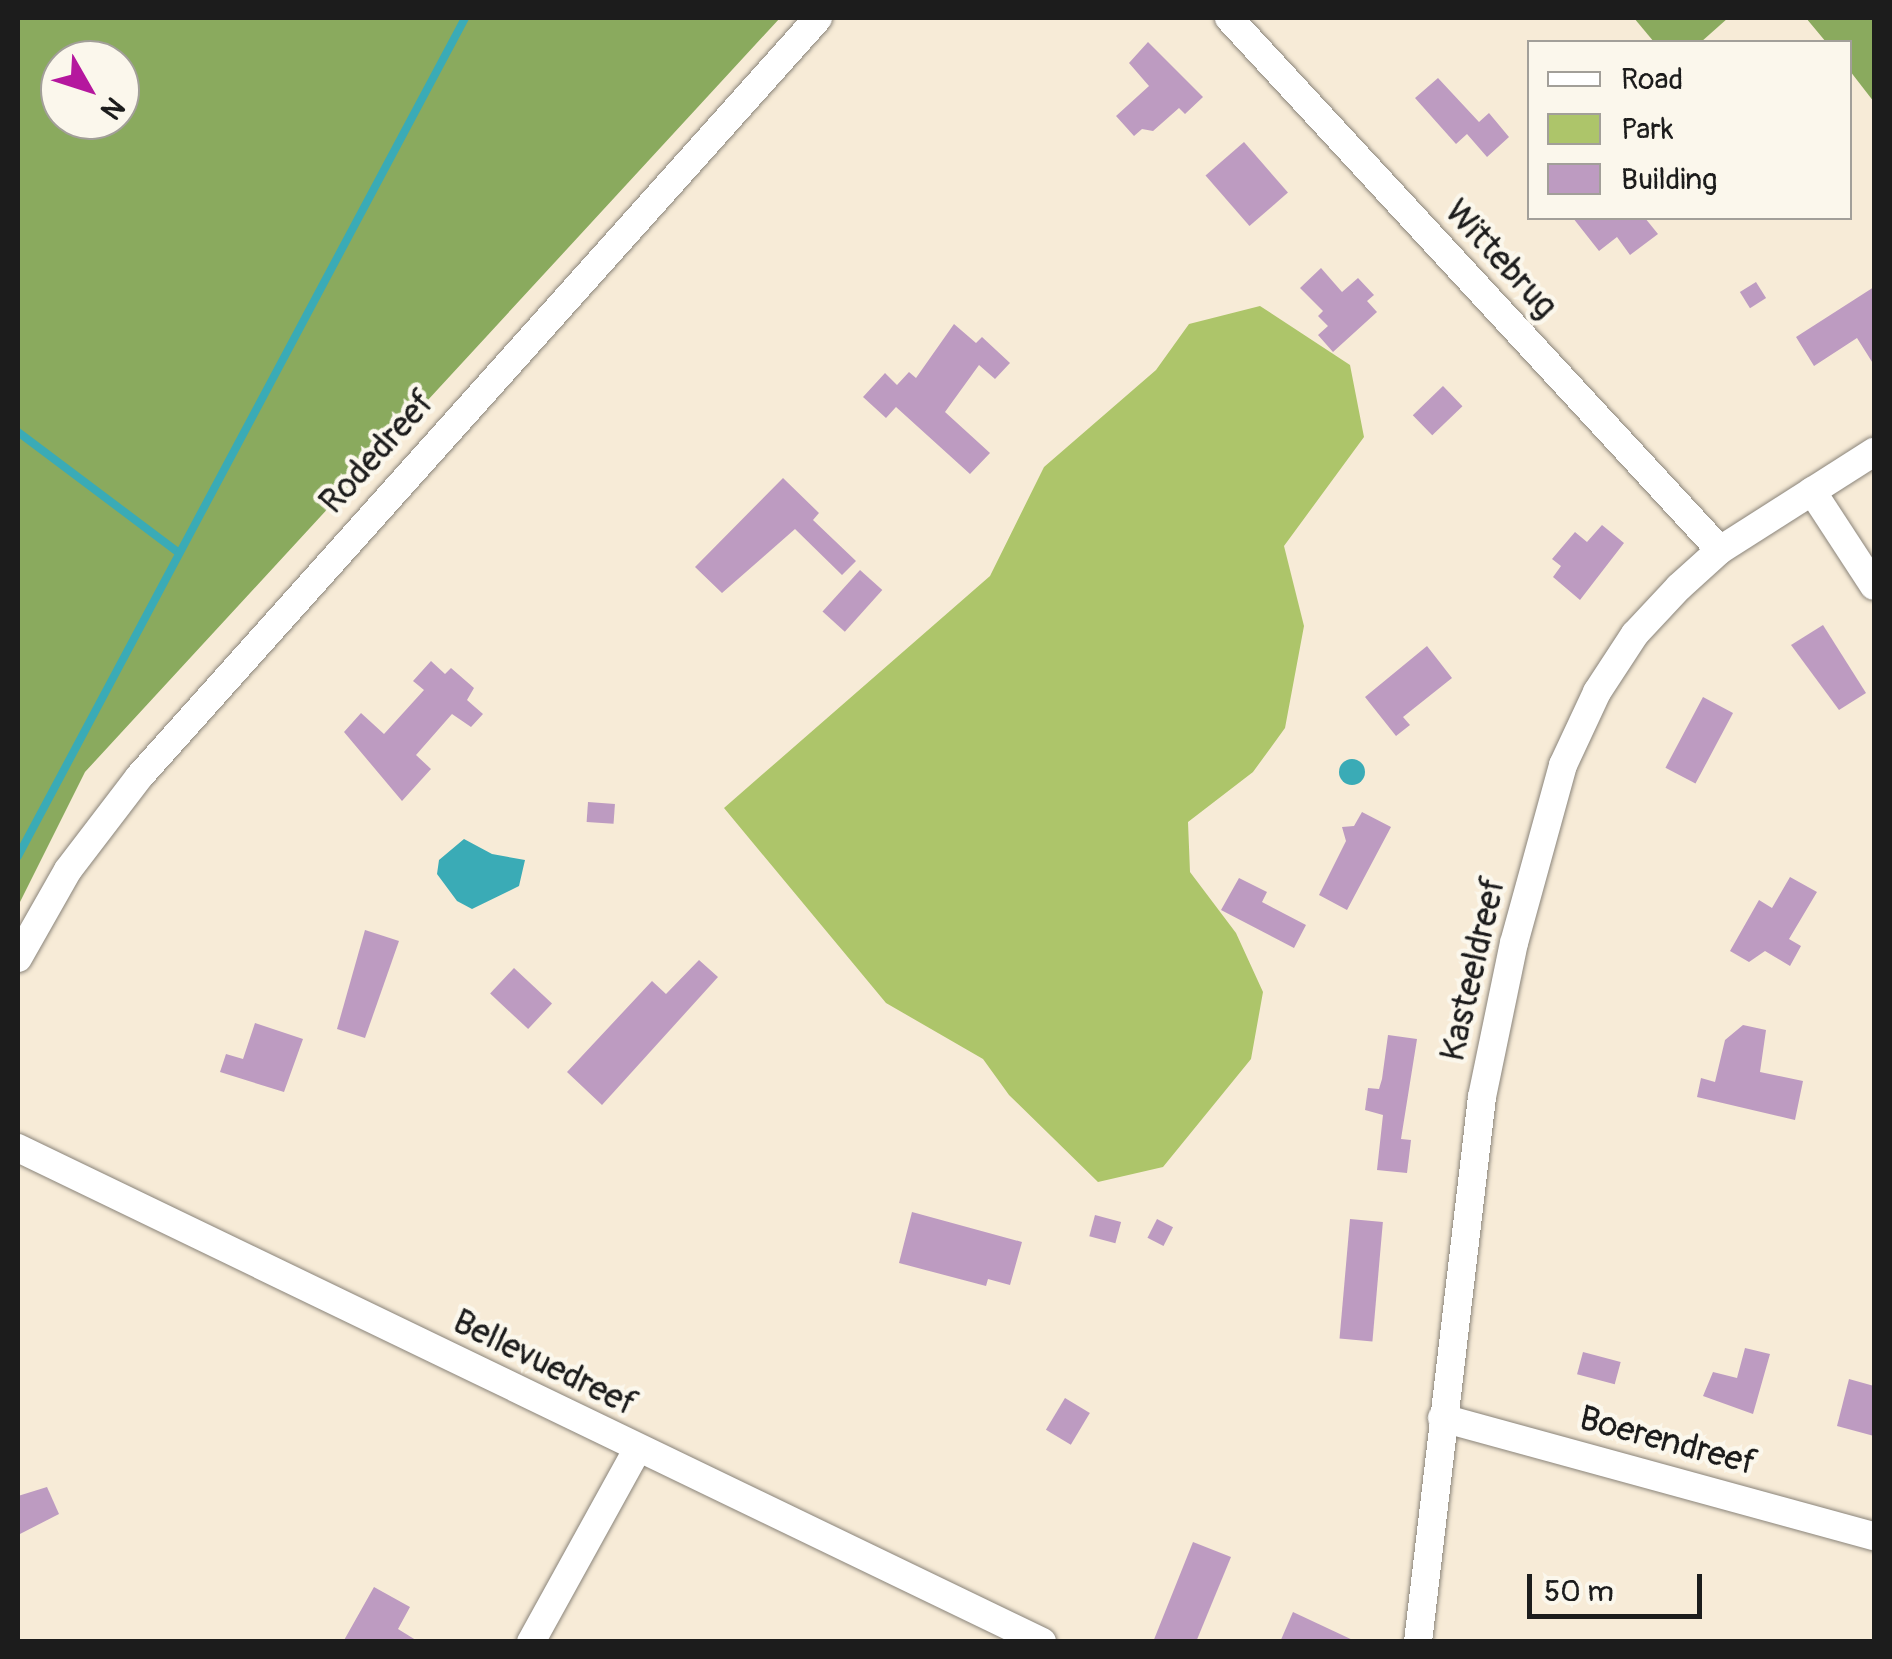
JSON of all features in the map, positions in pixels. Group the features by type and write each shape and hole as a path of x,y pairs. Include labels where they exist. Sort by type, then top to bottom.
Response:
{"street":[{"name":"Rodedreef","path":"18,958 68,870 152,763 818,18"},
{"name":"Wittebrug","path":"1229,18 1720,550"},
{"name":"Kasteeldreef","path":"1418,1642 1482,1096 1514,943 1563,765 1597,692 1635,634 1720,550 1874,452"},
{"path":"1812,491 1874,586"},
{"name":"Bellevuedreef","path":"18,1148 637,1450 1042,1642"},
{"name":"Boerendreef","path":"1442,1418 1874,1536"},
{"path":"531,1642 637,1450"}],"green space":[{"path":"18,18 780,18 85,772 18,906"},
{"path":"1634,18 1728,18 1703,40 1652,40"},
{"path":"1806,18 1874,18 1874,102 1852,74 1852,40 1824,40"},
{"path":"1260,306 1350,365 1364,437 1284,546 1304,626 1285,728 1253,772 1188,822 1190,872 1236,933 1263,992 1251,1059 1163,1167 1098,1182 1009,1095 983,1059 886,1003 724,808 990,576 1044,467 1156,370 1189,324"}],"water":[{"path":"1352,759 1361,763 1365,772 1361,781 1352,785 1343,781 1339,772 1343,763"},
{"path":"464,839 492,854 525,860 519,886 472,909 457,901 437,874 439,860"}],"building":[{"path":"1148,42 1203,97 1185,114 1179,108 1153,131 1142,129 1134,136 1116,116 1149,86 1129,63"},
{"path":"1438,78 1479,122 1489,113 1509,137 1487,157 1467,134 1456,144 1415,98"},
{"path":"1244,142 1288,193 1249,226 1206,175"},
{"path":"1575,220 1647,220 1658,234 1630,255 1617,237 1599,251"},
{"path":"1321,268 1342,292 1358,278 1374,295 1367,301 1377,312 1333,352 1318,335 1328,326 1318,316 1323,311 1300,288"},
{"path":"1756,282 1766,298 1750,308 1740,292"},
{"path":"1874,287 1874,365 1857,338 1814,366 1796,337"},
{"path":"954,324 976,343 982,337 1010,363 995,379 979,365 945,412 990,453 970,474 896,407 886,418 863,397 885,373 897,385 909,372 916,378"},
{"path":"1443,386 1462,406 1432,435 1413,415"},
{"path":"783,478 819,513 813,520 856,561 842,575 795,529 722,593 695,567"},
{"path":"1602,525 1624,543 1580,600 1553,577 1561,566 1552,559 1575,532 1587,542"},
{"path":"860,570 882,590 845,632 823,612"},
{"path":"1823,625 1866,693 1839,710 1791,645"},
{"path":"1427,646 1452,678 1403,717 1410,725 1396,736 1365,697"},
{"path":"431,661 445,674 451,668 474,688 467,700 483,714 471,727 452,714 416,755 431,769 402,801 344,732 361,713 384,734 424,690 413,681"},
{"path":"1703,697 1733,713 1695,784 1665,768"},
{"path":"588,802 615,804 614,824 587,822"},
{"path":"1362,812 1391,827 1347,910 1319,895 1346,841 1342,827 1354,826"},
{"path":"1790,877 1817,892 1789,939 1801,946 1790,966 1765,951 1749,962 1730,951 1759,900 1772,908"},
{"path":"1239,878 1267,892 1262,902 1306,925 1294,948 1221,910"},
{"path":"365,930 399,941 365,1038 337,1029"},
{"path":"699,960 718,977 602,1105 567,1072 652,981 666,994"},
{"path":"514,968 552,1003 528,1029 490,994"},
{"path":"255,1023 303,1039 284,1092 220,1072 226,1054 243,1059"},
{"path":"1743,1025 1766,1030 1760,1072 1803,1081 1795,1120 1697,1097 1701,1078 1715,1082 1725,1040"},
{"path":"1388,1035 1417,1039 1401,1139 1411,1140 1407,1173 1377,1170 1383,1115 1365,1110 1368,1088 1379,1089"},
{"path":"912,1212 1022,1242 1010,1285 988,1279 986,1286 899,1263"},
{"path":"1095,1215 1121,1222 1115,1243 1089,1236"},
{"path":"1157,1219 1173,1227 1164,1246 1147,1238"},
{"path":"1350,1219 1383,1222 1372,1341 1340,1339"},
{"path":"1745,1348 1770,1354 1753,1414 1703,1396 1713,1372 1737,1378"},
{"path":"1583,1352 1621,1362 1615,1384 1577,1374"},
{"path":"1849,1379 1874,1386 1874,1436 1837,1426"},
{"path":"1065,1398 1090,1413 1071,1445 1046,1430"},
{"path":"47,1487 59,1514 18,1535 18,1496"},
{"path":"1193,1542 1231,1557 1196,1642 1153,1642"},
{"path":"374,1587 410,1607 398,1629 419,1642 343,1642"},
{"path":"1293,1612 1357,1642 1280,1642"}],"waterway":[{"path":"18,856 465,18"},
{"path":"18,432 179,553"}]}
